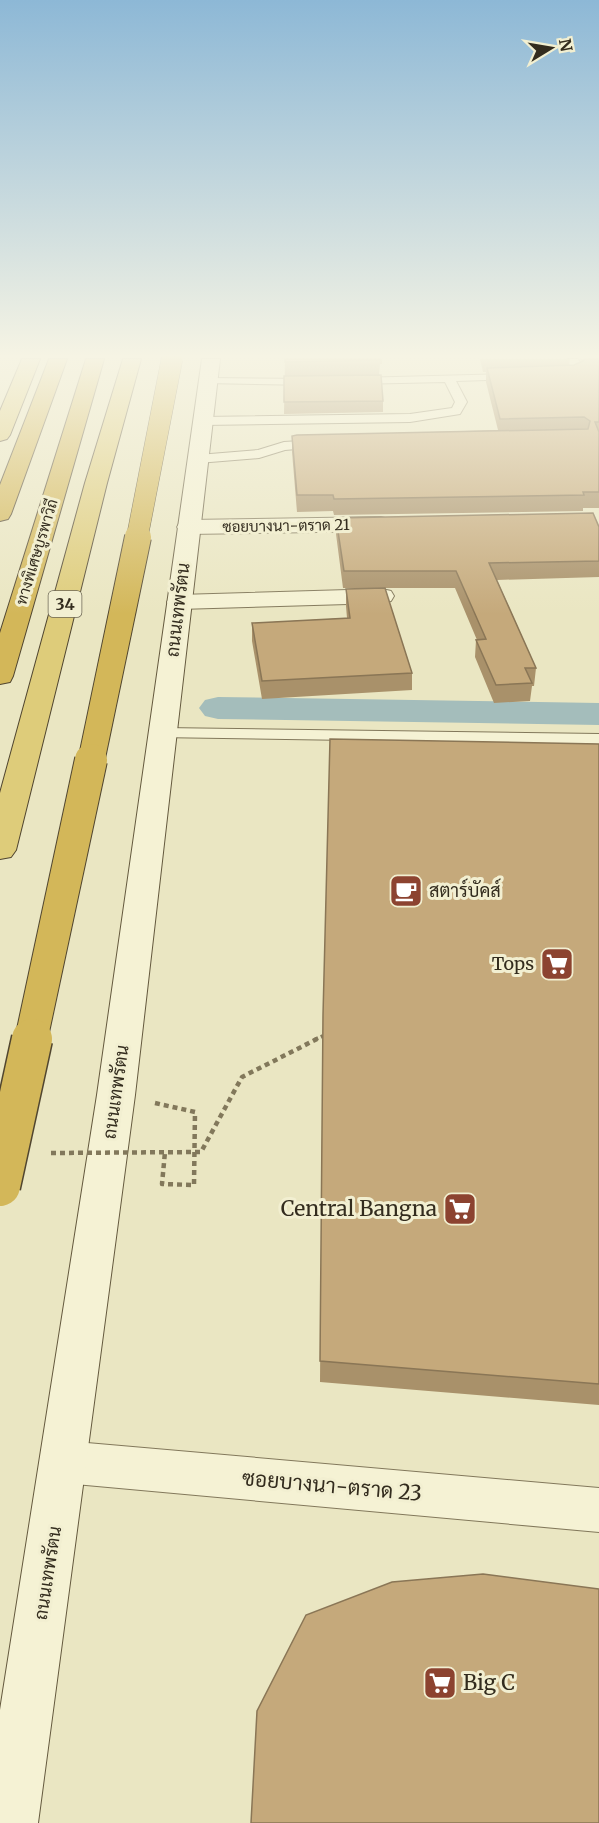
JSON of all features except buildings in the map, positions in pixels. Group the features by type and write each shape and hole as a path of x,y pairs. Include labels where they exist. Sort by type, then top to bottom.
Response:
{"highway":[{"path":"0,514 26,444"},
{"name":"ทางพิเศษบูรพาวิถี","path":"0,676 70,444"},
{"name":"34","path":"0,850 107,444"},
{"path":"0,1186 123,612 156,444"}],"main road":[{"name":"ถนนเทพรัตน","path":"10,1823 116,1095 200,444"},
{"name":"ซอยบางนา-ตราด 21","path":"189,527 400,524"},
{"path":"179,602 382,596"},
{"name":"ซอยบางนา-ตราด 23","path":"64,1462 599,1509"}],"lane":[{"path":"198,459 259,454 297,444"},
{"path":"163,733 599,739"}],"path":[{"path":"47,1153 201,1152 242,1077 323,1036"},
{"path":"165,1152 162,1184 194,1185 195,1112"}],"waterway":[{"path":"218,708 599,714"}],"place":[{"name":"สตาร์บัคส์","path":"406,891"},
{"name":"Tops","path":"557,964"},
{"name":"Central Bangna","path":"460,1209"},
{"name":"Big C","path":"440,1683"}]}
